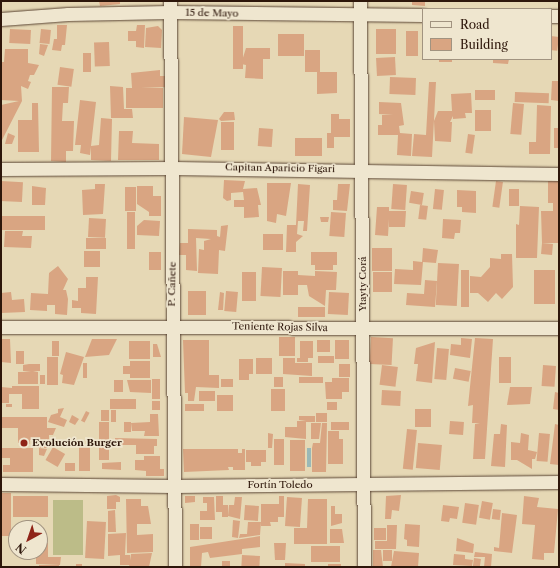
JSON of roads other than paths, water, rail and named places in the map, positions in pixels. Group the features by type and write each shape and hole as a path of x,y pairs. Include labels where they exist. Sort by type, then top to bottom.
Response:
{"street":[{"name":"Ytayty Corá","path":"360,1 363,169 364,567"},
{"name":"15 de Mayo","path":"1,20 170,7 360,15 422,15"},
{"name":"P. Cañete","path":"170,7 173,168 171,326 175,567"},
{"name":"Capitan Aparicio Figari","path":"1,169 363,169 559,174"},
{"name":"Teniente Rojas Silva","path":"1,327 171,326 559,328"},
{"name":"Fortín Toledo","path":"1,484 173,486 559,482"}],"water":[{"path":"307,448 311,448 311,467 307,467"}],"place":[{"name":"Evolución Burger","path":"24,443"}]}
